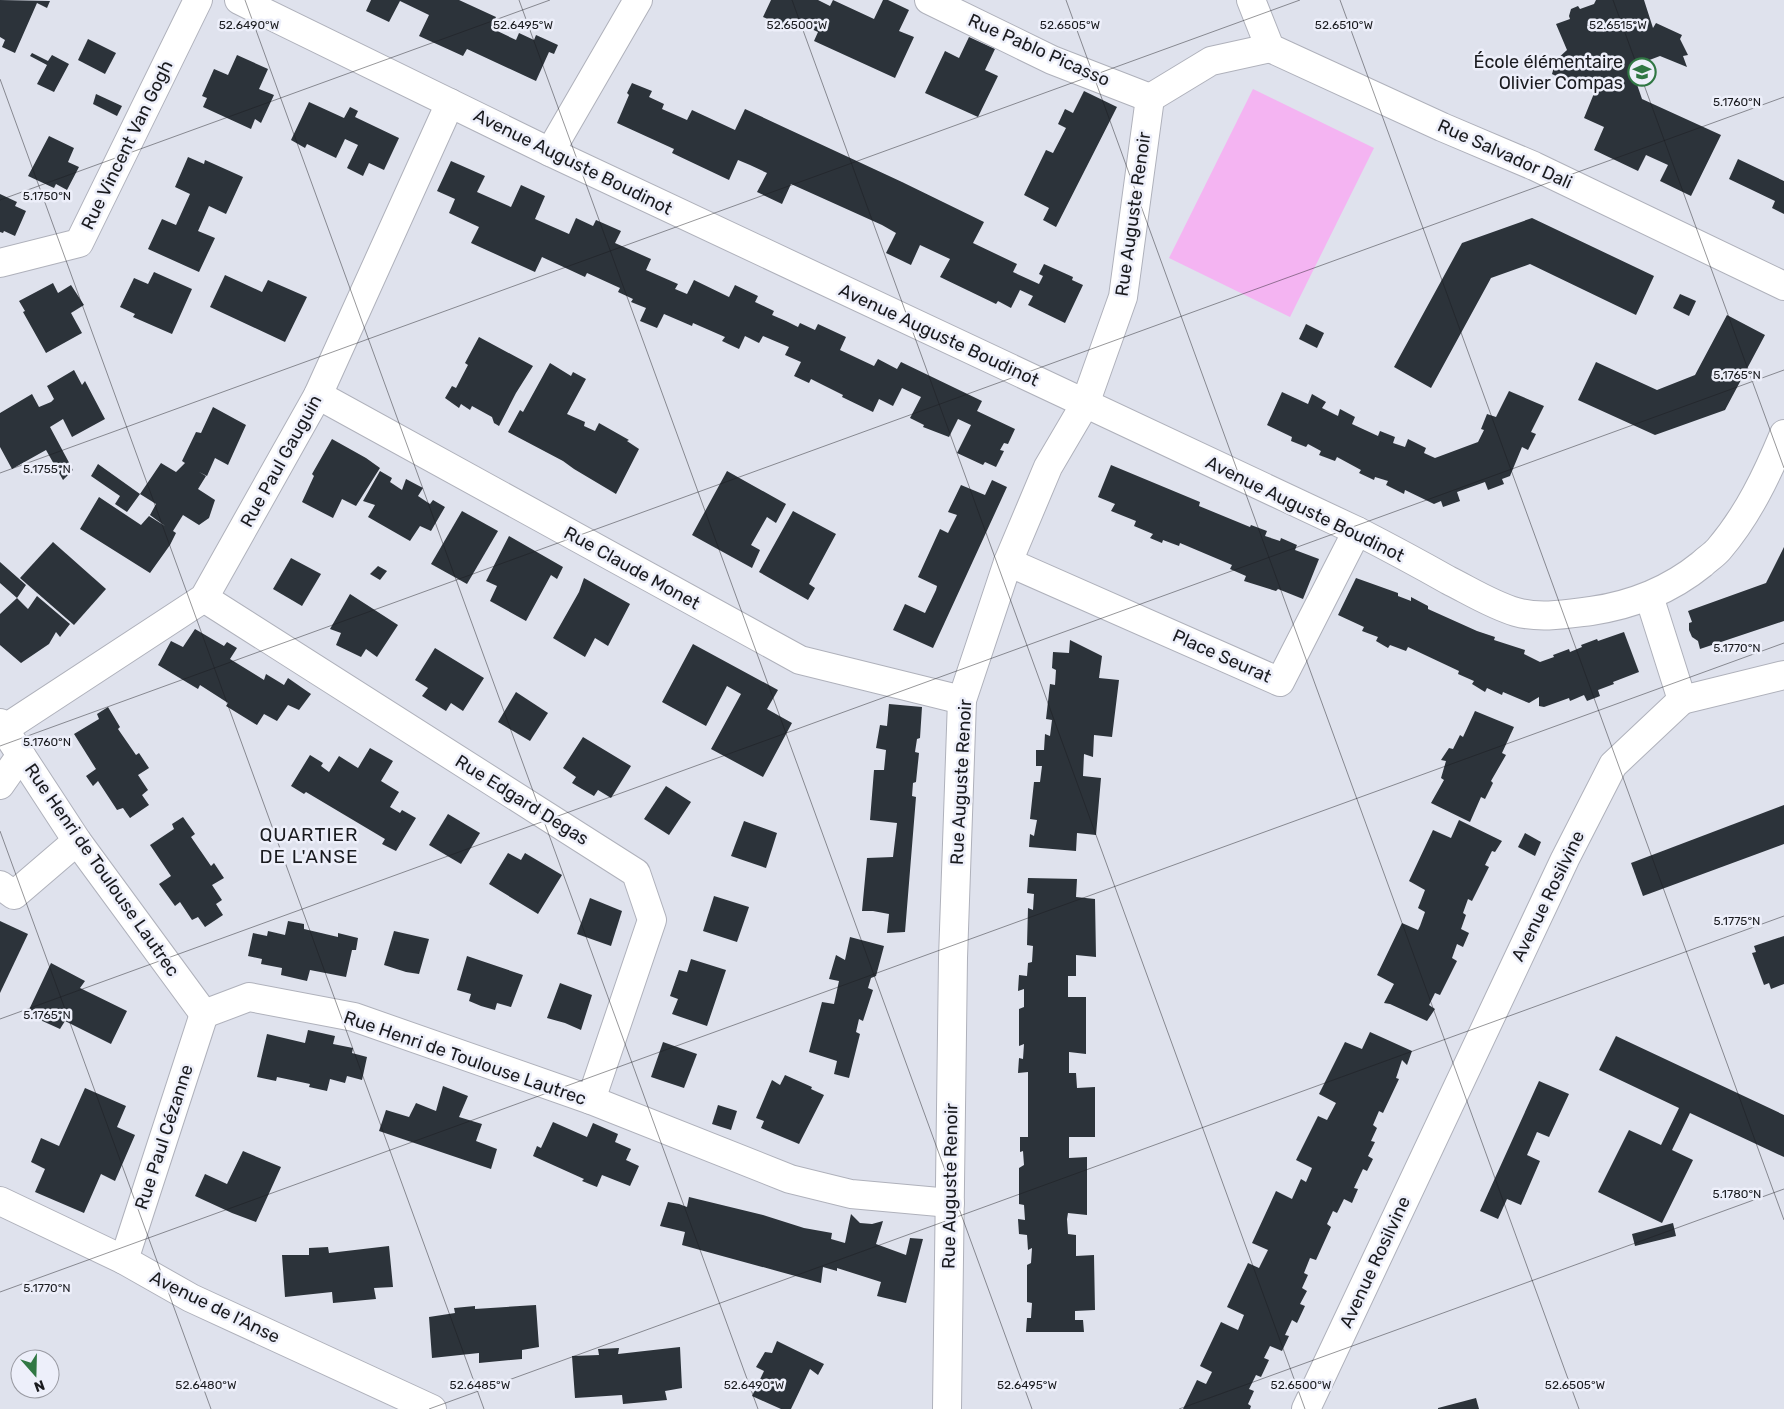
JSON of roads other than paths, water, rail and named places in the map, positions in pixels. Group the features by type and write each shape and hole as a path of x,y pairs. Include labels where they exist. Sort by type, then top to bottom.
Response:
{"street":[{"name":"Rue Vincent Van Gogh","path":"0,263 80,243 198,0"},
{"name":"Avenue Auguste Boudinot","path":"239,0 550,152 1357,531 1502,607 1534,615 1564,615 1602,609 1649,596"},
{"path":"550,152 638,0"},
{"name":"Rue Pablo Picasso","path":"929,0 1052,60 1150,98"},
{"path":"1150,98 1211,61 1270,48 1251,0"},
{"name":"Rue Salvador Dali","path":"1270,48 1442,127 1534,166 1784,286"},
{"name":"Rue Auguste Renoir","path":"947,1409 954,958 962,700 1008,562 1048,466 1085,404 1123,297 1150,98"},
{"name":"Rue Paul Gauguin","path":"2,726 204,598 318,395 450,103"},
{"name":"Rue Claude Monet","path":"318,395 800,660 962,700"},
{"path":"1784,434 1767,475 1737,526 1718,551 1668,588 1649,596 1682,700 1784,676"},
{"name":"Place Seurat","path":"1008,562 1280,682 1357,531"},
{"name":"Rue Edgard Degas","path":"204,598 636,873 652,920 591,1100"},
{"name":"Avenue Rosilvine","path":"1306,1409 1565,859 1613,765 1682,700"},
{"name":"Rue Henri de Toulouse Lautrec","path":"2,726 77,840 204,1014 250,997 354,1017 591,1100 790,1179 851,1194 950,1203"},
{"path":"0,785 20,755"},
{"path":"0,885 14,895 77,840"},
{"name":"Rue Paul Cézanne","path":"124,1260 204,1014"},
{"name":"Avenue de l'Anse","path":"0,1201 124,1260 191,1298 432,1409"}],"place":[{"name":"École élémentaire Olivier Compas","path":"1642,72"}],"district":[{"name":"QUARTIER DE L'ANSE","path":"309,845"}]}
